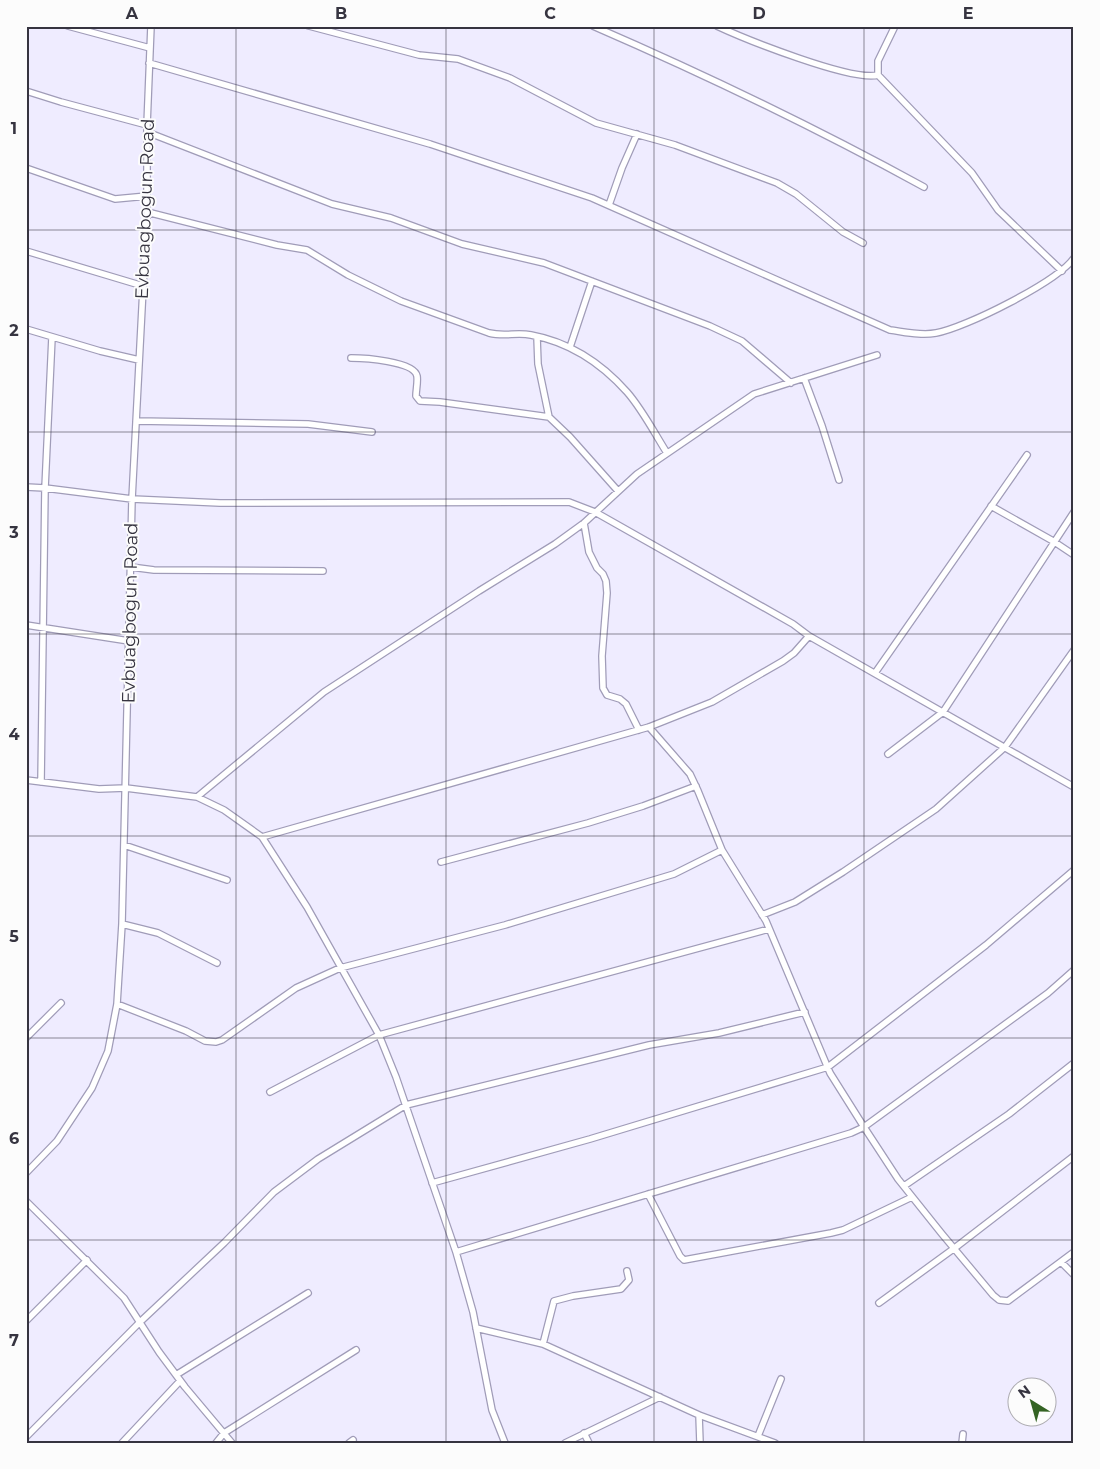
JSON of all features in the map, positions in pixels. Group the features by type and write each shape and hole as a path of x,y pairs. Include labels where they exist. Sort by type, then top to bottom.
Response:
{"street":[{"path":"68,26 150,48"},
{"name":"Evbuagbogun Road","path":"26,1173 57,1141 92,1088 108,1051 117,1004 122,924 132,499 147,212 147,125 152,26"},
{"path":"308,26 392,50 458,59 510,78 596,123 674,145 777,183 796,194 843,232 863,243"},
{"path":"593,26 775,109 924,187"},
{"path":"717,26 750,41 842,71 867,77 878,75"},
{"path":"895,26 878,61 878,75 972,173 998,210 1067,268"},
{"path":"149,63 430,144 592,198 890,330 927,334 955,329 995,310 1067,268 1074,258"},
{"path":"26,91 147,125"},
{"path":"147,132 332,204 391,218 462,244 544,263 710,326 742,341 791,383"},
{"path":"609,205 637,134"},
{"path":"26,168 115,199 147,196"},
{"path":"147,212 277,245 307,250 348,274 401,300 489,333 502,336 517,334 537,337 562,344 601,367 628,393 667,453"},
{"path":"26,252 143,286"},
{"path":"570,348 592,281"},
{"path":"26,329 100,351 139,360"},
{"path":"42,782 42,628 45,488 52,337"},
{"path":"537,337 538,364 549,417 570,437 618,491"},
{"path":"197,797 324,692 555,544 584,523 637,474 754,394 878,356"},
{"path":"350,358 380,359 411,369 417,376 416,396 420,401 549,417"},
{"path":"804,378 840,480"},
{"path":"136,421 308,424 372,432"},
{"path":"875,673 1026,455"},
{"path":"26,487 132,499 220,504 569,502 595,512 1074,787"},
{"path":"992,506 1074,555"},
{"path":"888,754 942,712 1053,541 1074,512"},
{"path":"584,523 588,552 606,581 602,688 607,695 620,698 626,704 639,730"},
{"path":"131,567 154,570 323,571"},
{"path":"26,625 129,641"},
{"path":"262,837 649,727 712,702 784,662 794,654 809,636"},
{"path":"762,915 795,902 936,809 1005,747 1074,650"},
{"path":"649,727 690,774 722,850 770,930 828,1067 864,1127 904,1186 954,1249 993,1295 1003,1301 1008,1301 1074,1252"},
{"path":"26,780 99,789 126,788 197,797 224,810 262,837 307,907 379,1035 406,1105 456,1252 474,1312 492,1410 505,1443"},
{"path":"441,862 588,824 696,786"},
{"path":"124,845 227,880"},
{"path":"117,1004 186,1031 206,1041 216,1042 222,1040 296,988 340,968 505,925 674,874 722,850"},
{"path":"432,1183 599,1137 828,1067 986,945 1074,870"},
{"path":"122,924 158,932 217,963"},
{"path":"270,1092 379,1035 770,930"},
{"path":"456,1252 864,1127 1040,998 1074,970"},
{"path":"26,1038 61,1003"},
{"path":"26,1437 140,1322 224,1243 274,1192 318,1159 406,1105 649,1045 719,1033 805,1012"},
{"path":"904,1186 1009,1114 1074,1063"},
{"path":"879,1303 954,1249 1074,1156"},
{"path":"648,1194 680,1256 684,1260 837,1232 912,1197"},
{"path":"26,1201 124,1298 178,1378 232,1443"},
{"path":"26,1321 87,1260"},
{"path":"1061,1262 1074,1275"},
{"path":"542,1344 554,1301 621,1288 629,1280 627,1271"},
{"path":"122,1443 178,1378 308,1294"},
{"path":"476,1328 542,1344 699,1415 775,1443"},
{"path":"216,1443 224,1434 356,1350"},
{"path":"758,1436 781,1379"},
{"path":"564,1443 660,1397"},
{"path":"699,1415 700,1443"},
{"path":"584,1433 589,1443"},
{"path":"962,1443 963,1434"}]}
